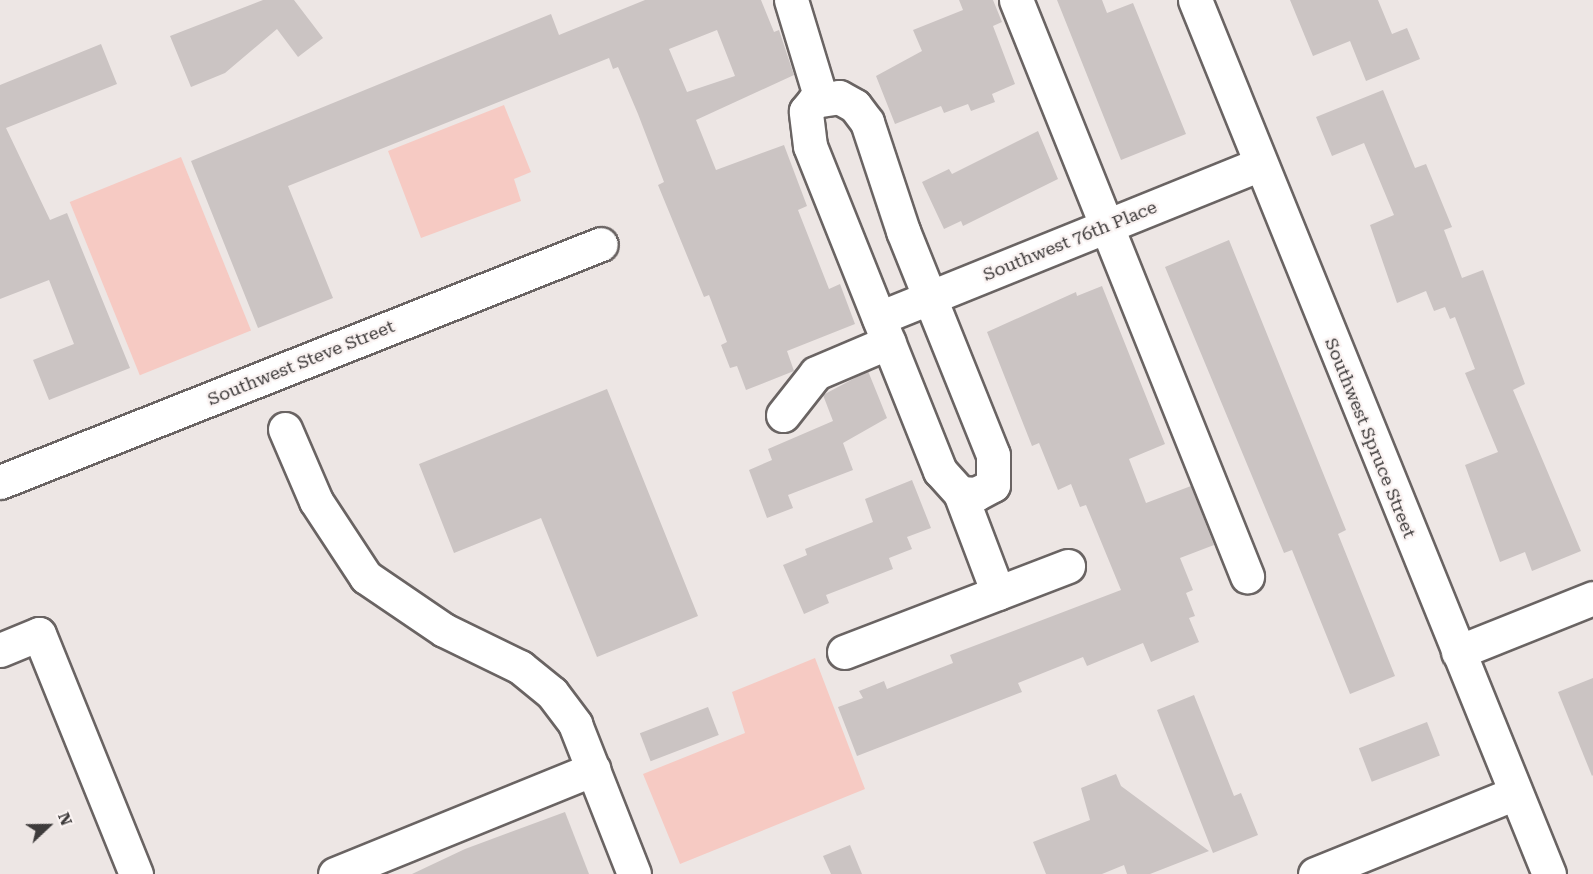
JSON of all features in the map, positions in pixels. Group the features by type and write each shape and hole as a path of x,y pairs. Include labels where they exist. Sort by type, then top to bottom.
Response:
{"street":[{"path":"791,0 821,99"},
{"path":"1016,0 1247,576"},
{"name":"Southwest Spruce Street","path":"1195,0 1549,874"},
{"path":"960,493 985,490 996,474 867,123 855,106 839,97 821,99 806,111 810,146 940,471 960,493 998,593"},
{"name":"Southwest 76th Place","path":"783,415 816,373 884,330 930,297 1260,164"},
{"name":"Southwest Steve Street","path":"0,482 601,244"},
{"path":"285,429 316,501 366,577 444,630 520,667 552,693 575,724 634,874"},
{"path":"844,652 1068,566"},
{"path":"1458,652 1593,598"},
{"path":"0,650 39,634 136,874"},
{"path":"335,874 594,769"},
{"path":"1315,874 1515,793"}],"shaded area":[{"path":"504,105 531,172 514,179 521,201 421,238 388,151"},
{"path":"181,157 251,330 140,375 70,202"},
{"path":"815,658 865,789 680,864 643,774 745,733 732,692"}],"building":[{"path":"263,0 294,0 323,38 298,57 277,29 225,73 191,87 170,36"},
{"path":"645,0 761,0 774,32 779,30 794,75 696,120 716,170 784,145 807,206 798,210 829,289 840,284 855,324 787,351 794,371 746,390 737,366 730,368 721,345 727,342 709,295 704,297 658,185 664,182 638,114 618,67 613,69 609,58 288,186 333,298 258,328 191,161 551,14 559,35","holes":["717,30 735,76 687,92 669,49"]},
{"path":"959,0 993,0 1002,22 993,26 1015,84 992,94 995,102 971,111 968,104 944,113 941,106 895,124 876,76 922,51 913,30 963,10"},
{"path":"1057,0 1102,0 1107,13 1133,3 1186,134 1121,160"},
{"path":"1290,0 1378,0 1392,34 1407,28 1420,59 1366,81 1350,41 1313,56"},
{"path":"101,44 117,84 6,128 50,220 67,213 130,368 49,400 33,360 74,344 49,280 0,299 0,85"},
{"path":"1383,90 1415,168 1426,164 1452,227 1444,230 1462,278 1483,270 1525,384 1513,390 1581,551 1532,571 1525,552 1500,562 1465,465 1498,452 1465,373 1475,369 1455,317 1450,319 1445,307 1434,311 1426,291 1397,303 1370,225 1394,215 1364,143 1332,156 1316,117"},
{"path":"1038,131 1058,179 963,226 961,221 944,229 922,182 949,169 952,174"},
{"path":"1229,240 1346,530 1338,534 1395,676 1350,694 1292,550 1284,553 1165,267"},
{"path":"1102,286 1165,444 1129,459 1146,503 1191,486 1214,545 1180,558 1193,590 1186,593 1195,616 1189,618 1199,642 1151,662 1143,643 1087,666 1083,657 1018,683 1022,692 857,756 838,707 863,698 859,691 884,681 887,689 953,663 950,655 1121,590 1086,505 1080,507 1071,484 1058,490 1039,443 1032,446 987,332 1076,292 1077,296"},
{"path":"868,371 887,418 843,443 853,470 788,495 793,508 767,518 749,470 772,460 768,449 833,421 823,395"},
{"path":"607,389 698,616 597,657 541,518 454,553 419,464"},
{"path":"912,480 931,528 907,537 912,549 889,558 893,569 826,595 829,603 804,614 783,565 807,555 805,549 873,522 865,499"},
{"path":"1593,678 1593,775 1592,776 1558,692"},
{"path":"1194,695 1234,796 1241,793 1258,835 1213,853 1157,710"},
{"path":"708,707 719,735 651,761 640,733"},
{"path":"1427,722 1440,756 1372,782 1359,748"},
{"path":"1116,774 1121,786 1209,851 1150,874 1127,874 1124,865 1102,874 1046,874 1033,842 1090,820 1081,788"},
{"path":"565,812 589,874 412,874 465,849"},
{"path":"850,845 862,874 831,874 823,856"}]}
